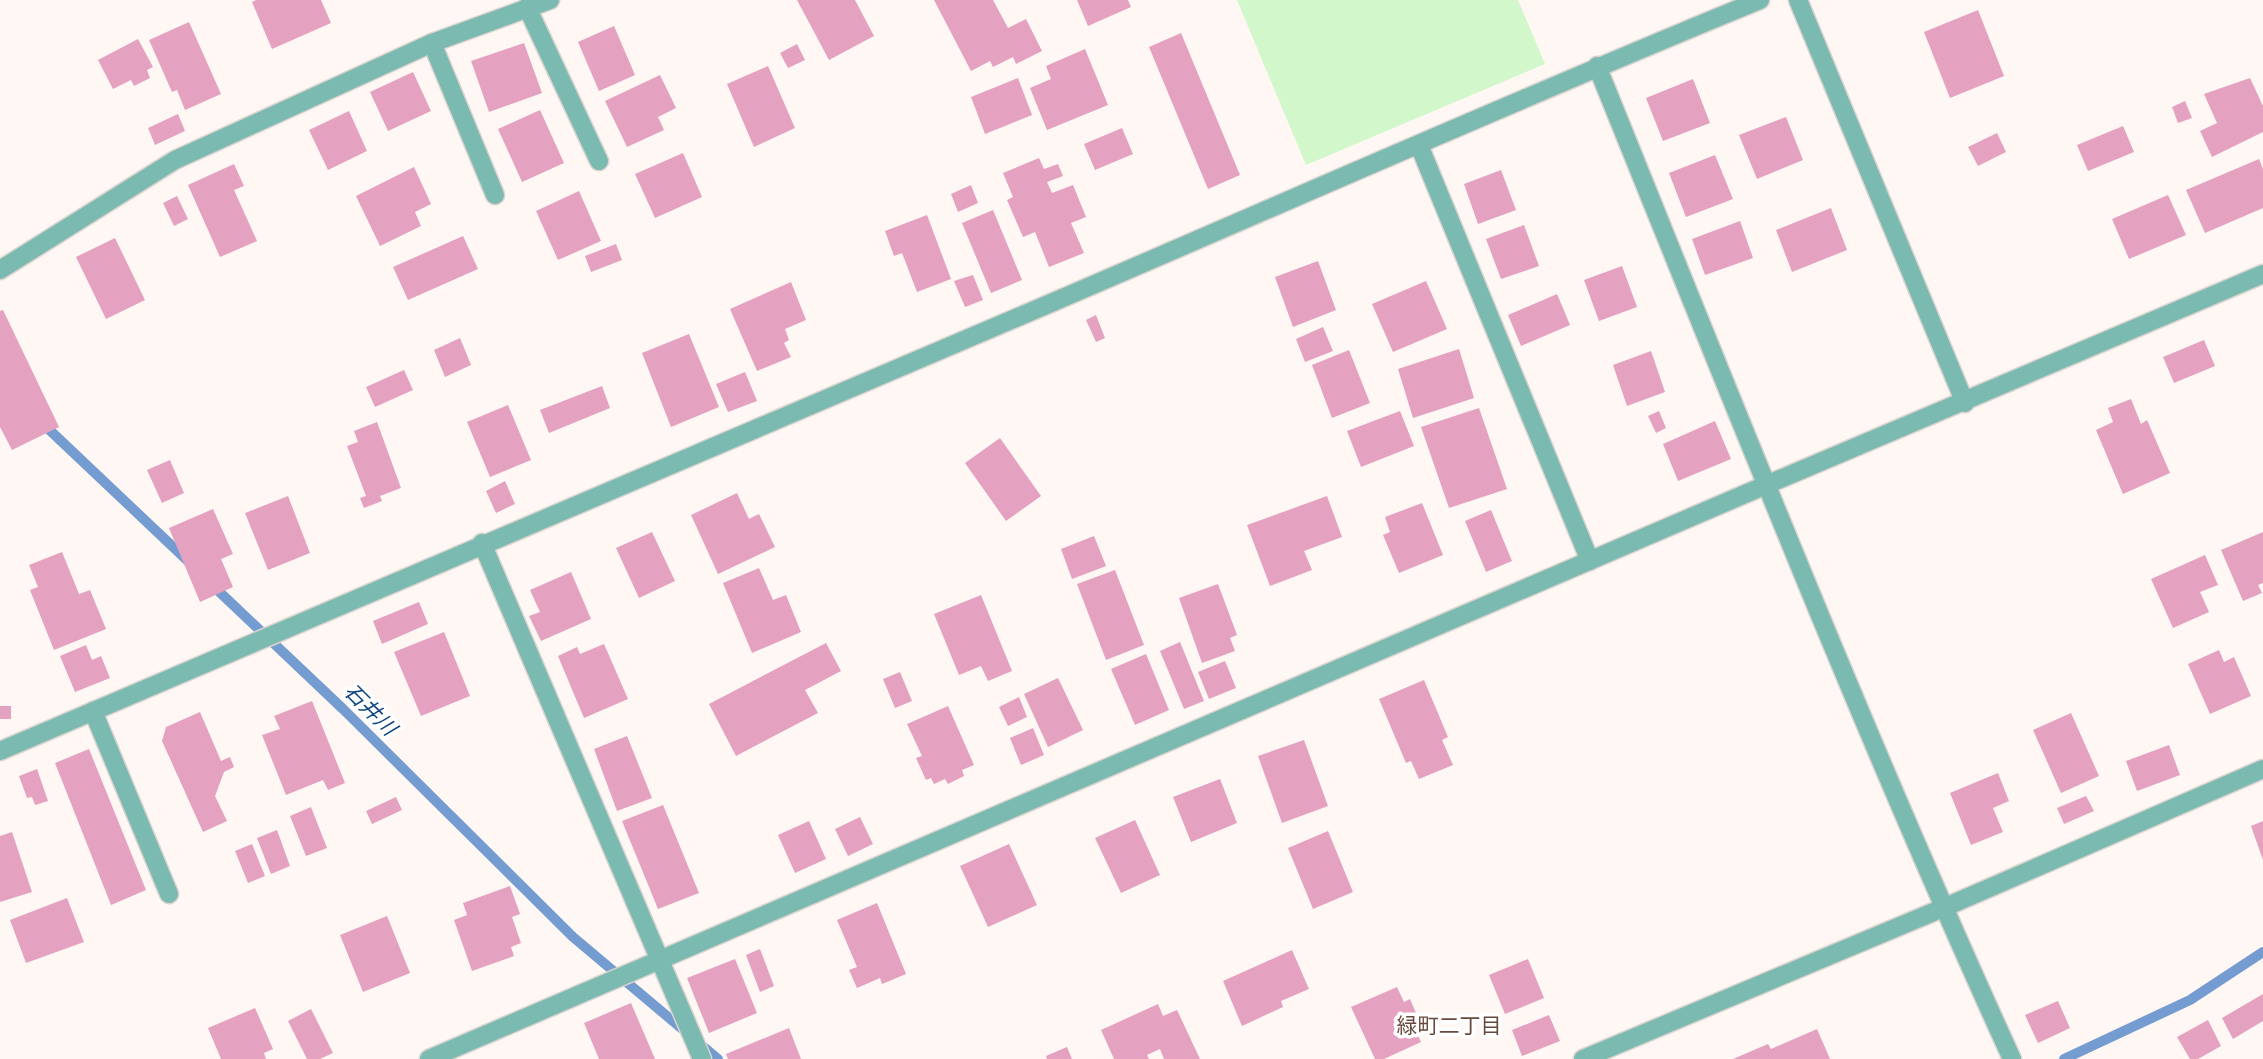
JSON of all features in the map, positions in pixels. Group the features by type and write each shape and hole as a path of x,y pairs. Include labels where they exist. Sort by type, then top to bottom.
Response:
{"street":[{"path":"0,270 175,160 432,43 550,0"},
{"path":"0,751 1419,145 1597,66 1760,0"},
{"path":"1798,0 1965,403"},
{"path":"527,7 599,161"},
{"path":"432,43 495,195"},
{"path":"1597,66 1766,485 1943,908 2012,1059"},
{"path":"1419,145 1590,561"},
{"path":"429,1059 2263,274"},
{"path":"482,543 702,1059"},
{"path":"93,711 169,894"},
{"path":"1583,1059 1943,908 2263,769"}],"green space":[{"path":"1237,0 1518,0 1545,64 1306,165"}],"building":[{"path":"321,0 331,23 272,49 252,2"},
{"path":"797,0 855,0 874,36 829,60"},
{"path":"934,0 993,0 1008,28 1026,19 1042,51 1016,64 1013,57 993,67 990,61 971,71"},
{"path":"1077,0 1128,0 1131,7 1088,26"},
{"path":"1978,10 2004,76 1950,98 1924,32"},
{"path":"189,22 221,94 185,110 177,90 172,92 149,40"},
{"path":"614,26 635,75 599,91 578,42"},
{"path":"1181,33 1240,175 1208,189 1149,47"},
{"path":"138,39 153,67 147,70 150,78 134,86 131,80 113,89 98,60"},
{"path":"524,43 542,93 489,112 471,61"},
{"path":"797,44 805,60 788,68 780,53"},
{"path":"1085,49 1108,105 1047,130 1030,88 1051,79 1046,66"},
{"path":"768,66 795,128 754,147 727,84"},
{"path":"413,72 431,111 388,131 370,92"},
{"path":"660,75 676,108 658,117 664,130 627,147 605,101"},
{"path":"1018,78 1032,115 985,134 971,97"},
{"path":"2250,78 2263,106 2263,132 2212,157 2200,131 2217,123 2204,94"},
{"path":"1693,79 1710,123 1663,141 1646,98"},
{"path":"2185,101 2192,118 2178,123 2172,107"},
{"path":"540,110 564,163 522,182 498,129"},
{"path":"349,111 367,151 328,170 309,130"},
{"path":"178,114 185,131 155,145 148,128"},
{"path":"1786,117 1803,160 1757,179 1739,135"},
{"path":"2123,126 2134,152 2088,171 2077,145"},
{"path":"1122,128 1133,154 1095,170 1084,144"},
{"path":"1997,133 2006,152 1978,166 1968,147"},
{"path":"683,153 702,197 655,218 635,174"},
{"path":"1715,155 1733,199 1686,217 1669,173"},
{"path":"1039,158 1044,169 1058,164 1063,176 1047,182 1052,193 1073,185 1086,217 1071,223 1084,253 1049,267 1035,232 1023,237 1007,200 1013,197 1003,173"},
{"path":"2259,159 2263,169 2263,208 2205,233 2186,190"},
{"path":"234,164 244,186 234,190 257,241 220,257 188,185"},
{"path":"414,167 431,204 415,212 421,226 380,246 356,196"},
{"path":"1501,170 1516,210 1478,224 1464,184"},
{"path":"971,185 978,203 958,212 951,194"},
{"path":"579,191 601,241 558,260 536,211"},
{"path":"2168,195 2186,235 2129,259 2112,219"},
{"path":"177,196 188,219 174,226 163,203"},
{"path":"1831,208 1847,250 1792,272 1776,230"},
{"path":"993,210 1022,280 991,293 962,223"},
{"path":"927,215 951,279 917,292 902,253 894,256 885,231"},
{"path":"1740,221 1753,258 1705,275 1692,239"},
{"path":"1524,225 1539,266 1501,279 1486,239"},
{"path":"463,236 478,269 408,300 393,267"},
{"path":"115,238 145,300 106,319 76,257"},
{"path":"616,244 622,260 591,272 585,256"},
{"path":"1318,261 1336,310 1293,327 1275,277"},
{"path":"1622,266 1637,307 1599,321 1584,280"},
{"path":"973,275 983,300 965,307 954,281"},
{"path":"1426,281 1447,329 1393,352 1372,304"},
{"path":"791,282 806,320 785,329 789,340 784,343 791,357 757,371 730,309"},
{"path":"1557,294 1570,325 1521,346 1508,315"},
{"path":"3,310 59,427 12,450 0,427 0,311"},
{"path":"1096,315 1105,338 1096,342 1086,320"},
{"path":"1323,327 1333,351 1305,362 1296,339"},
{"path":"689,334 719,407 671,427 642,353"},
{"path":"460,338 471,365 445,377 434,350"},
{"path":"2204,340 2215,366 2174,383 2163,357"},
{"path":"1459,349 1474,398 1413,418 1398,369"},
{"path":"1349,350 1370,403 1332,418 1312,365"},
{"path":"1651,351 1665,392 1627,406 1613,365"},
{"path":"404,370 413,390 375,407 366,387"},
{"path":"745,372 757,401 728,412 716,384"},
{"path":"602,386 610,408 549,433 540,410"},
{"path":"2131,399 2141,424 2147,420 2170,473 2123,494 2096,430 2113,422 2108,408"},
{"path":"508,405 531,460 490,477 467,422"},
{"path":"1479,408 1507,489 1449,508 1421,427"},
{"path":"1400,411 1414,446 1361,467 1347,431"},
{"path":"1659,411 1666,428 1656,433 1648,416"},
{"path":"1715,421 1731,459 1678,481 1663,444"},
{"path":"377,422 401,488 380,496 382,501 364,508 360,498 366,496 347,446 358,442 354,431"},
{"path":"1000,438 1041,496 1006,521 965,463"},
{"path":"170,460 184,493 162,503 147,470"},
{"path":"505,481 515,504 496,513 486,491"},
{"path":"737,493 749,519 759,514 775,547 718,574 691,515"},
{"path":"288,496 310,553 268,570 245,513"},
{"path":"1327,496 1342,537 1304,551 1312,570 1270,586 1247,525"},
{"path":"1422,503 1443,555 1399,573 1383,535 1390,532 1385,517"},
{"path":"213,509 233,554 221,559 233,587 200,602 169,528"},
{"path":"1491,510 1512,561 1486,572 1465,521"},
{"path":"652,532 675,581 639,598 616,548"},
{"path":"2263,532 2263,583 2258,585 2262,593 2243,601 2221,550"},
{"path":"1094,536 1106,566 1072,579 1061,549"},
{"path":"62,552 79,594 90,590 106,629 54,650 30,590 38,587 29,565"},
{"path":"2205,555 2218,585 2200,592 2209,612 2173,628 2151,579"},
{"path":"759,568 773,600 786,595 801,632 752,653 723,583"},
{"path":"1115,570 1144,645 1106,660 1077,584"},
{"path":"571,572 591,619 541,641 529,616 540,612 530,590"},
{"path":"1218,584 1237,635 1230,638 1235,651 1202,663 1179,598"},
{"path":"981,595 1012,671 988,681 981,666 959,675 934,614"},
{"path":"419,602 428,624 382,644 373,621"},
{"path":"444,632 470,696 421,716 394,652"},
{"path":"1180,642 1204,701 1184,709 1160,651"},
{"path":"826,643 841,671 805,690 818,713 736,756 709,704"},
{"path":"604,644 628,699 584,718 558,656 577,647 580,654"},
{"path":"86,645 92,660 101,656 110,678 75,692 60,656"},
{"path":"2219,650 2224,662 2234,657 2251,696 2210,714 2188,664"},
{"path":"1146,654 1169,710 1135,725 1111,669"},
{"path":"1225,661 1236,688 1209,699 1198,672"},
{"path":"900,672 912,701 895,708 883,679"},
{"path":"1058,678 1083,730 1048,747 1024,694"},
{"path":"1424,680 1448,737 1442,740 1453,765 1419,779 1411,761 1406,763 1379,699"},
{"path":"1019,697 1027,717 1008,726 999,707"},
{"path":"312,701 345,783 328,790 323,780 286,795 262,735 280,729 274,716"},
{"path":"0,706 11,706 11,719 0,719"},
{"path":"948,706 974,765 962,770 964,776 948,784 945,779 934,784 931,778 926,780 916,758 922,756 907,724"},
{"path":"200,712 221,761 230,757 234,767 224,772 215,796 227,821 203,832 162,741 166,727"},
{"path":"2071,713 2099,776 2061,793 2033,730"},
{"path":"1033,728 1044,755 1021,765 1010,738"},
{"path":"627,736 652,798 617,811 594,749"},
{"path":"1304,740 1328,806 1282,823 1258,756"},
{"path":"2169,745 2180,775 2137,791 2126,761"},
{"path":"89,749 146,890 111,905 55,763"},
{"path":"37,769 48,801 35,805 32,797 27,798 19,776"},
{"path":"1998,773 2009,801 1993,808 2003,832 1971,845 1950,793"},
{"path":"1220,779 1237,823 1191,842 1173,797"},
{"path":"2086,796 2094,811 2064,824 2057,808"},
{"path":"396,797 402,810 372,824 366,811"},
{"path":"663,805 699,893 658,909 622,821"},
{"path":"311,807 327,848 306,856 290,816"},
{"path":"860,817 873,844 848,856 835,829"},
{"path":"1135,820 1160,875 1121,893 1095,838"},
{"path":"809,821 826,859 795,873 778,835"},
{"path":"2263,821 2263,860 2251,826"},
{"path":"277,830 290,866 271,874 257,838"},
{"path":"1328,831 1353,892 1313,909 1288,848"},
{"path":"12,832 32,892 0,902 0,836"},
{"path":"252,844 265,876 248,883 235,851"},
{"path":"1009,844 1037,905 988,927 960,866"},
{"path":"510,886 520,914 512,917 521,943 511,947 514,956 472,971 454,920 467,915 463,903"},
{"path":"67,898 84,942 26,963 10,920"},
{"path":"877,903 906,974 882,984 880,978 857,988 849,970 857,967 837,920"},
{"path":"387,916 410,973 363,992 340,935"},
{"path":"760,949 774,986 760,992 746,955"},
{"path":"1292,950 1309,989 1281,1001 1283,1007 1242,1026 1223,981"},
{"path":"735,959 757,1013 709,1033 687,978"},
{"path":"1528,959 1544,998 1505,1014 1489,975"},
{"path":"1397,987 1404,1002 1410,999 1419,1020 1412,1023 1421,1042 1384,1059 1375,1059 1351,1007"},
{"path":"2263,994 2263,1021 2233,1039 2222,1018"},
{"path":"2058,1001 2070,1028 2038,1043 2025,1015"},
{"path":"631,1003 655,1059 599,1059 584,1023"},
{"path":"1158,1004 1163,1016 1177,1010 1200,1059 1164,1059 1160,1049 1147,1055 1149,1059 1114,1059 1101,1030"},
{"path":"255,1008 273,1049 264,1053 266,1059 221,1059 208,1028"},
{"path":"311,1009 333,1053 320,1059 307,1059 288,1021"},
{"path":"1549,1015 1560,1041 1522,1056 1512,1030"},
{"path":"2208,1020 2221,1046 2198,1059 2190,1059 2177,1037"},
{"path":"789,1028 801,1059 728,1059 726,1054"},
{"path":"1817,1029 1830,1059 1733,1059 1768,1044 1771,1049"},
{"path":"1067,1047 1072,1059 1047,1059 1046,1056"}],"waterway":[{"name":"石井川","path":"40,421 189,562"},
{"name":"石井川","path":"210,583 343,709 573,937 718,1059"},
{"path":"2064,1059 2190,1000 2263,952"}],"district":[{"name":"緑町二丁目","path":"1449,1025"}]}
